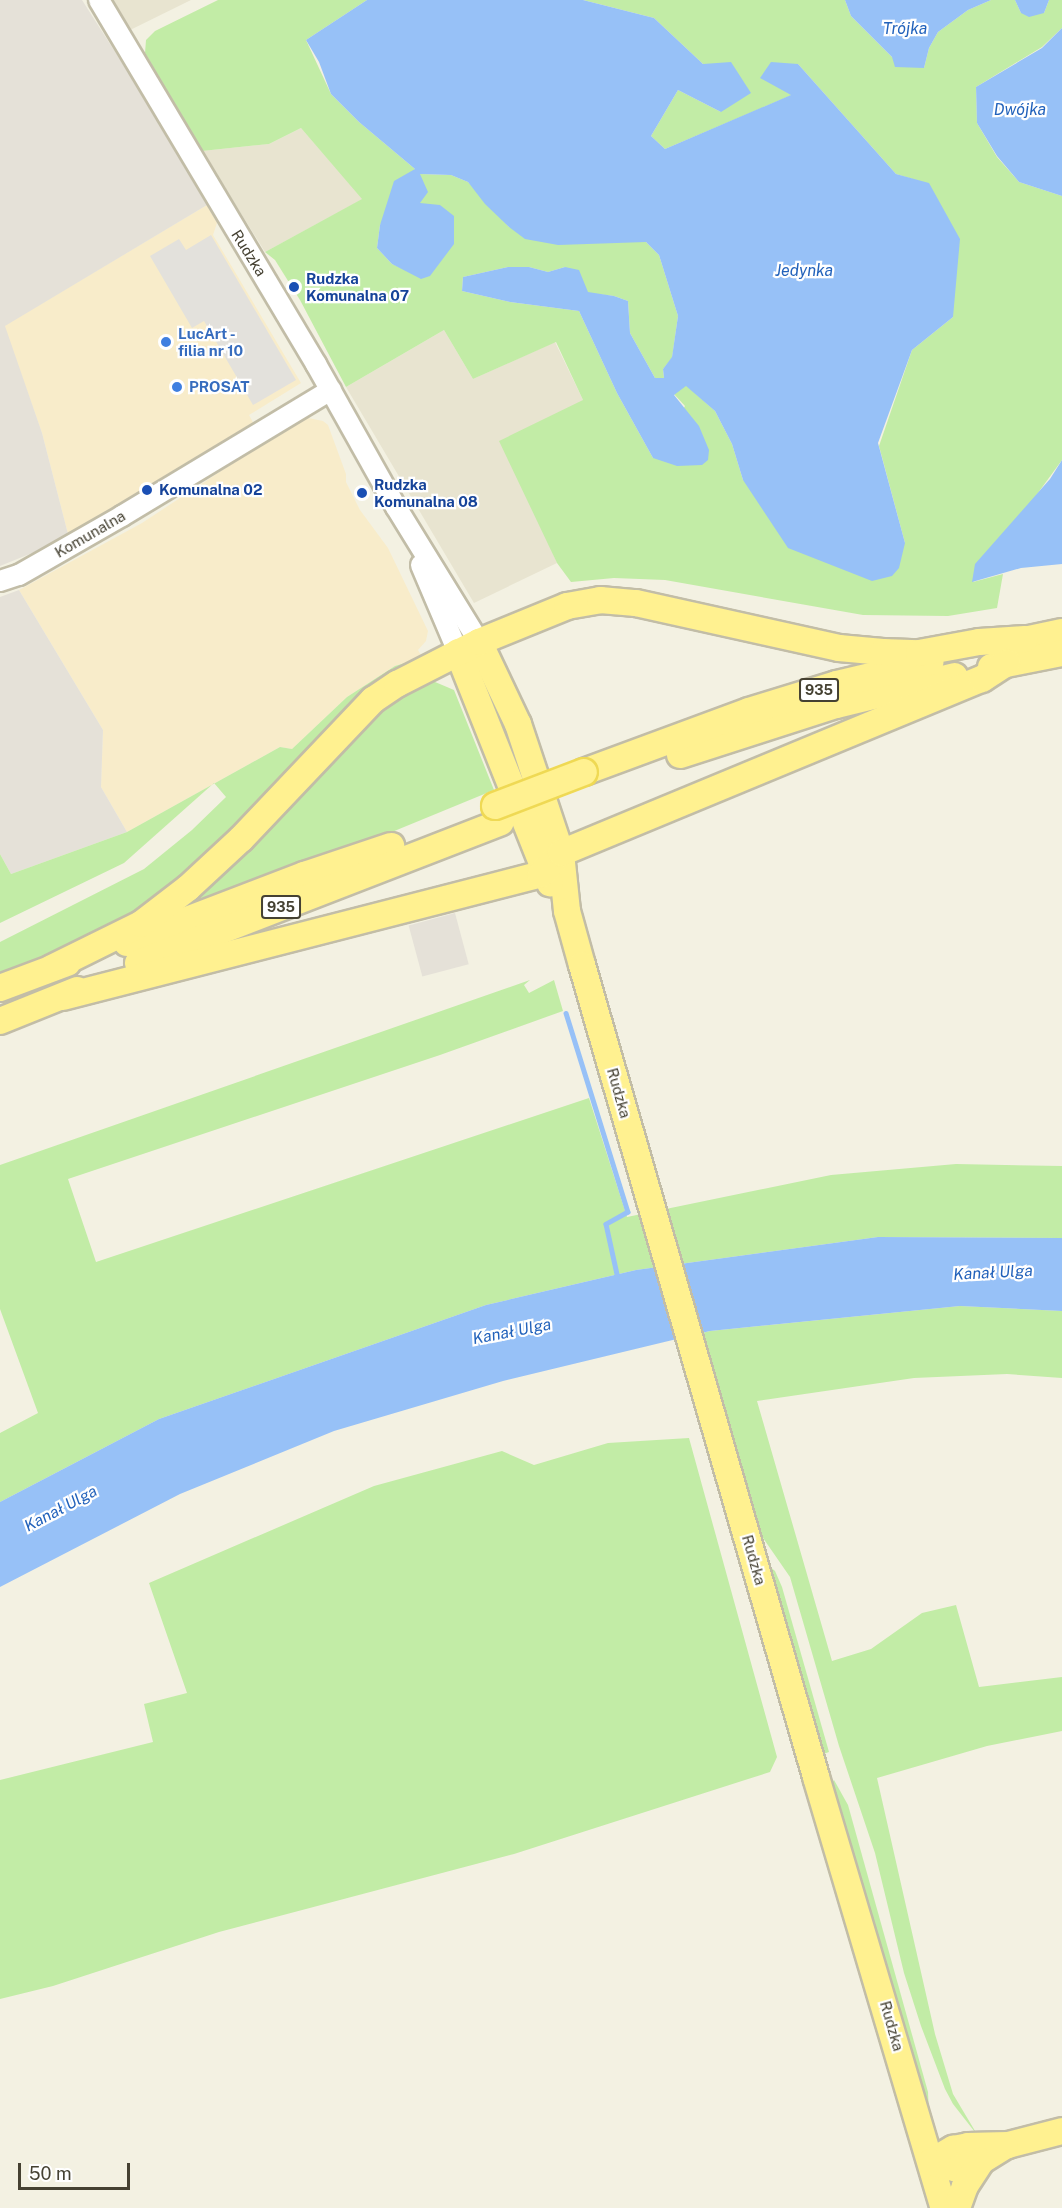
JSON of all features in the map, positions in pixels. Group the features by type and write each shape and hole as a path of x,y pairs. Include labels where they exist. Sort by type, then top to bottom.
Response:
{"main road":[{"path":"52,968 141,924 188,888 241,839 373,700 397,684 469,647 567,606 600,600 678,610 789,638 839,648 883,652 919,653 979,642 1025,639"},
{"name":"935","path":"0,1020 760,708 837,684 1062,632"},
{"name":"Rudzka","path":"469,647 518,724 561,853 567,911 944,2208"},
{"name":"Rudzka","path":"469,647 544,872 567,911"},
{"name":"935","path":"585,780 836,705 1007,663 1062,653"},
{"path":"63,996 544,872 561,853 982,679 1007,663"},
{"name":"935","path":"0,988 153,934 304,875 498,814"},
{"path":"915,2108 941,2131 974,2153"},
{"path":"931,2162 958,2169 974,2153 1062,2131"},
{"path":"957,2208 974,2153"}],"street":[{"name":"Rudzka","path":"99,0 331,390 396,507 469,647"},
{"name":"Komunalna","path":"0,580 20,574 122,516 331,390"}],"shaded area":[{"path":"0,0 82,0 138,88 207,205 5,326 42,433 69,538 0,566"},
{"path":"106,0 191,0 122,34"},
{"path":"301,128 363,199 265,252 202,151 269,144"},
{"path":"207,205 217,223 213,235 301,383 249,415 255,426 69,538 42,433 4,326"},
{"path":"211,235 296,380 253,405 204,321 192,328 150,256 179,239 186,250"},
{"path":"444,330 473,379 555,342 583,400 530,501 557,563 474,603 346,387"},
{"path":"303,417 323,421 328,425 346,474 346,482 360,510 388,548 428,631 426,641 418,650 421,655 409,666 404,663 395,666 347,697 292,749 280,747 127,832 101,787 103,730 19,590 142,523"},
{"path":"19,590 103,730 101,787 127,832 11,874 0,854 0,597"},
{"path":"455,913 469,964 422,977 409,925"}],"green space":[{"path":"218,0 367,0 306,40 331,94 359,122 415,169 380,225 377,248 392,264 406,270 427,205 419,204 420,174 451,175 468,182 509,227 646,242 659,255 678,316 672,358 663,369 664,378 655,378 630,333 628,301 614,296 588,293 565,267 548,272 529,267 508,267 463,277 462,291 510,302 579,311 617,393 653,458 685,406 674,394 686,385 715,411 732,444 743,480 905,543 879,446 912,350 953,317 929,184 896,174 798,64 761,77 792,95 665,149 651,136 678,90 721,112 703,64 654,18 583,0 845,0 851,16 892,57 924,68 929,48 938,32 968,10 991,0 1015,0 1021,13 1044,13 1049,0 1062,0 1062,28 1042,47 976,87 977,123 997,157 1019,182 1062,196 1062,460 973,582 1003,574 997,608 948,616 863,615 665,580 614,578 571,582 557,563 499,441 583,400 556,342 473,379 444,330 346,387 300,300 275,260 265,252 362,199 301,128 269,144 202,151 145,53 146,40 155,31"},
{"path":"405,663 409,666 169,896 22,971 0,979 0,942 144,869 192,830 226,797 214,783 280,747 292,749 347,697 395,666"},
{"path":"428,679 454,690 494,790 239,895 147,928 375,711"},
{"path":"212,785 124,863 0,923 0,854 11,874 127,832"},
{"path":"530,980 524,985 529,993 554,980 563,1011 440,1055 68,1179 96,1262 589,1098 627,1217 831,1175 956,1164 1062,1166 1062,1238 878,1237 636,1270 486,1305 159,1419 0,1502 0,1433 38,1413 0,1309 0,1165"},
{"path":"960,1306 1062,1311 1062,1378 1007,1374 914,1378 757,1401 832,1661 871,1649 922,1613 956,1605 979,1687 1062,1677 1062,1731 987,1746 877,1778 935,2034 953,2094 978,2136 953,2104 945,2089 921,2026 904,1973 875,1853 839,1746 790,1577 754,1525 718,1403 694,1404 675,1340 710,1331"},
{"path":"689,1438 777,1757 770,1772 514,1854 219,1932 53,1986 0,1999 0,1780 153,1742 144,1704 187,1693 149,1583 374,1486 502,1451 534,1465 608,1443"},
{"path":"768,1565 775,1571 782,1587 829,1752 818,1756 766,1576"},
{"path":"834,1780 848,1805 928,2092 929,2114 830,1786"}],"water":[{"name":"Jedynka","path":"367,0 583,0 654,18 703,64 731,62 751,93 721,112 678,90 651,136 665,149 791,95 760,78 771,62 798,64 896,174 929,183 960,239 953,317 912,350 878,443 905,543 899,568 892,576 872,581 788,548 743,480 732,444 715,411 686,386 674,395 699,426 709,450 708,460 702,465 677,466 653,458 617,393 579,311 510,302 462,291 463,277 508,267 529,267 548,272 565,267 579,270 588,292 614,296 628,301 630,333 655,378 664,378 663,369 672,357 678,316 659,255 646,242 558,245 525,239 485,204 468,182 451,175 420,174 428,192 420,203 440,205 454,216 454,244 430,276 421,279 392,264 377,248 380,225 394,181 415,169 359,122 331,94 319,62 306,40"},
{"name":"Trójka","path":"845,0 991,0 968,10 938,32 929,48 924,68 895,67 892,57 851,16"},
{"path":"1015,0 1049,0 1044,13 1029,17 1021,13"},
{"name":"Dwójka","path":"1062,28 1062,196 1019,182 997,156 977,123 976,87 1042,48"},
{"path":"1062,460 1062,564 1021,568 972,582 975,564 1050,479"},
{"name":"Kanał Ulga","path":"878,1237 1062,1238 1062,1311 960,1306 710,1331 503,1381 334,1431 180,1494 0,1587 0,1502 159,1419 486,1305 636,1270"}],"waterway":[{"path":"566,1013 628,1212 606,1224 617,1274"}],"place":[{"name":"Rudzka Komunalna 07","path":"294,287"},
{"name":"LucArt - filia nr 10","path":"166,342"},
{"name":"PROSAT","path":"177,387"},
{"name":"Komunalna 02","path":"147,490"},
{"name":"Rudzka Komunalna 08","path":"362,493"}]}
